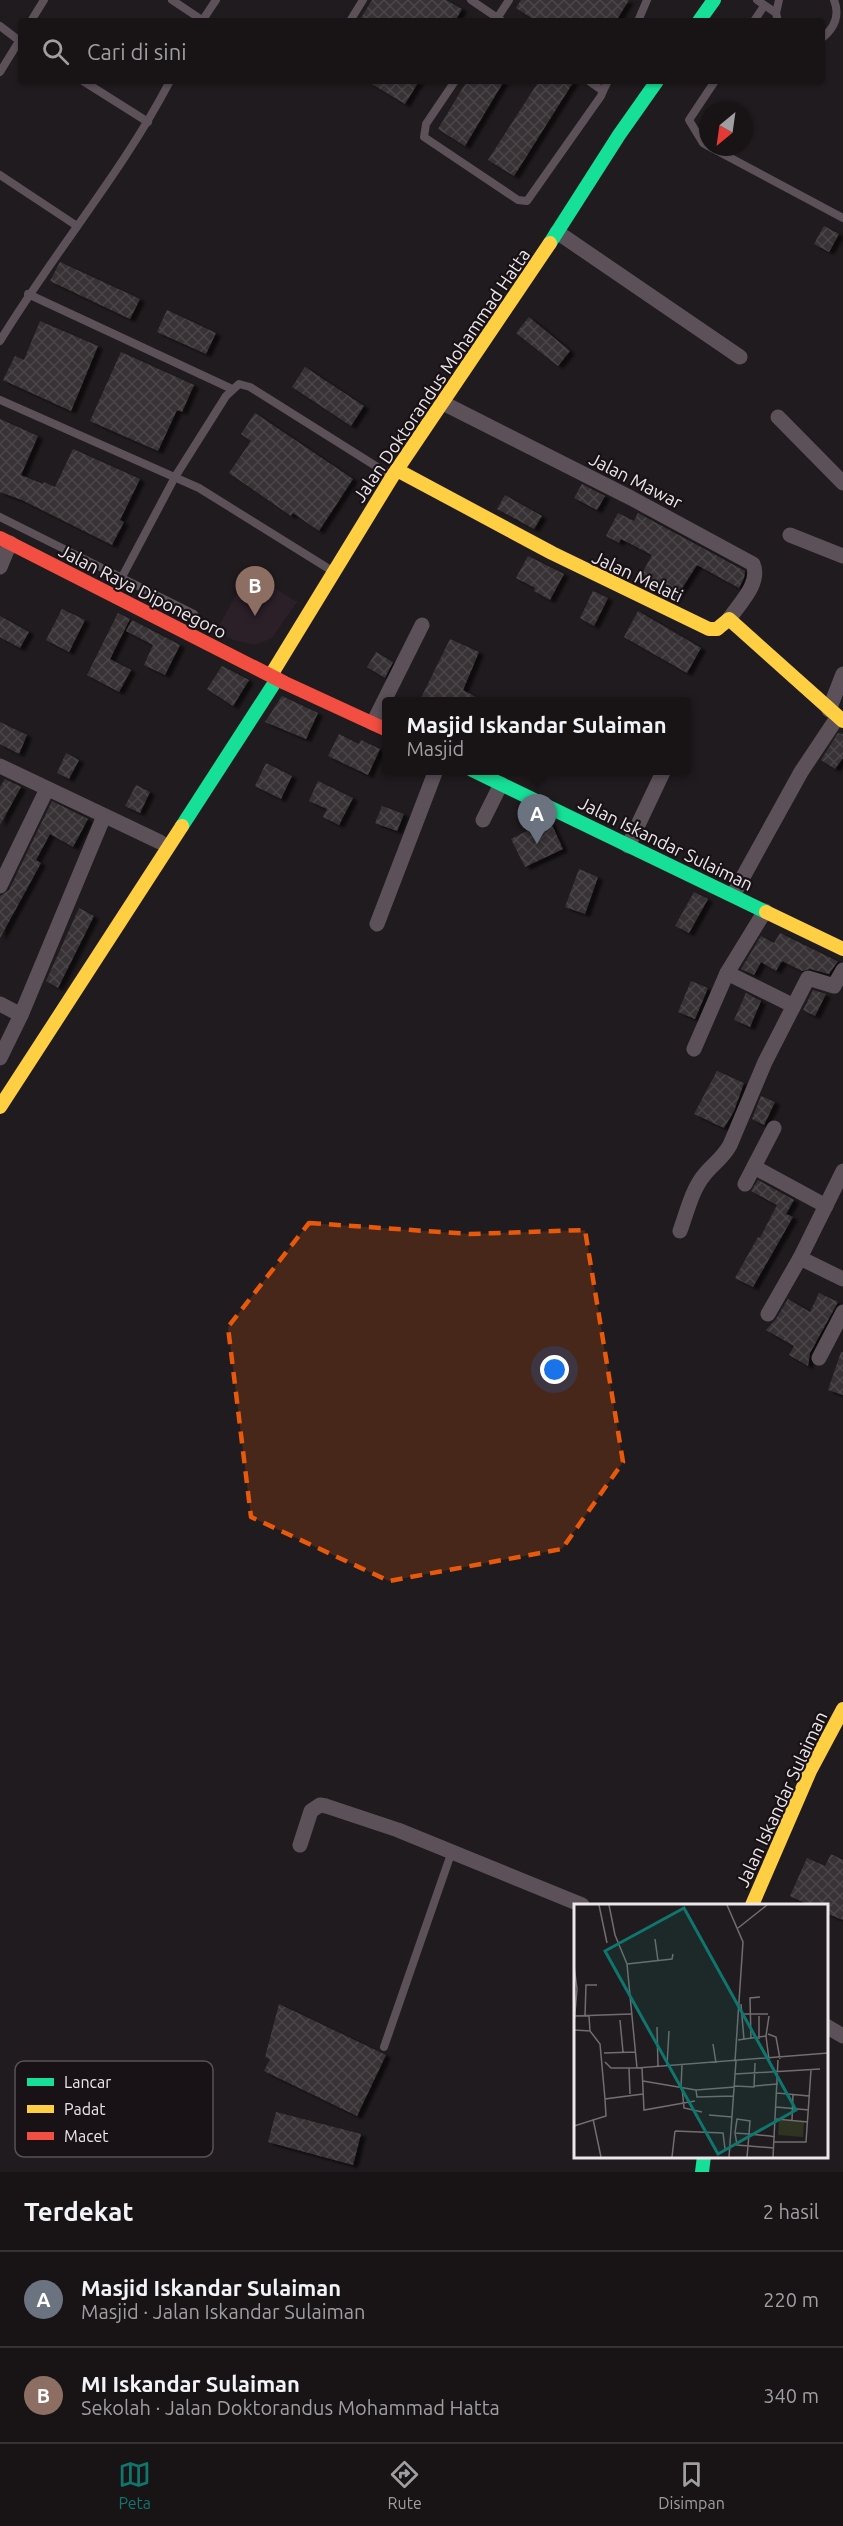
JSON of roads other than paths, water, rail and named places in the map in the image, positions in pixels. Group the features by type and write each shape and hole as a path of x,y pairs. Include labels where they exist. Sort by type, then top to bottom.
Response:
{"street":[{"path":"701,18 714,0"},
{"name":"Jalan Doktorandus Mohammad Hatta","path":"0,1107 274,677 295,633 395,474 655,84"},
{"path":"557,232 740,357"},
{"name":"Jalan Mawar","path":"443,403 631,498 753,564 756,580 729,619"},
{"path":"778,417 843,483"},
{"name":"Jalan Melati","path":"395,474 533,545 698,625 717,629 729,619"},
{"path":"790,536 843,556"},
{"path":"0,567 5,541"},
{"name":"Jalan Raya Diponegoro","path":"5,541 274,677"},
{"path":"729,619 836,716"},
{"path":"392,697 422,625"},
{"path":"733,895 801,772 836,716 843,674"},
{"path":"274,677 380,726"},
{"path":"0,766 160,842"},
{"path":"377,924 434,775"},
{"name":"Jalan Iskandar Sulaiman","path":"481,775 843,949"},
{"path":"628,846 662,775"},
{"path":"483,820 501,784"},
{"path":"0,886 47,789"},
{"path":"0,1058 5,1035 21,1015 104,816"},
{"path":"694,1049 727,973 765,911"},
{"path":"680,1231 697,1186 705,1174 723,1158 730,1145 765,1062 792,1005 810,976 834,986 843,970"},
{"path":"727,973 792,1005"},
{"path":"0,1005 21,1015"},
{"path":"745,1184 774,1128"},
{"path":"754,1167 826,1206"},
{"path":"768,1314 800,1258 843,1171"},
{"path":"800,1258 843,1279"},
{"path":"819,1358 843,1312"},
{"name":"Jalan Iskandar Sulaiman","path":"752,1904 810,1771 843,1708"},
{"path":"300,1845 311,1811 320,1805 398,1830 580,1904"},
{"path":"828,2027 843,2036"},
{"path":"702,2172 704,2157"}],"lane":[{"path":"33,18 44,0"},
{"path":"172,0 199,18"},
{"path":"203,18 216,0"},
{"path":"352,18 363,0"},
{"path":"471,0 495,18"},
{"path":"499,18 509,0"},
{"path":"639,18 647,0"},
{"path":"777,17 779,0"},
{"path":"755,18 761,3 777,17"},
{"path":"825,35 834,25 838,4"},
{"path":"0,26 18,39"},
{"path":"0,72 18,43"},
{"path":"88,84 148,122"},
{"path":"0,341 28,294 148,122 168,84"},
{"path":"453,84 426,124 424,137 518,200 527,201 606,84"},
{"path":"593,84 603,91"},
{"path":"701,102 713,84"},
{"path":"699,105 689,120 699,136"},
{"path":"728,156 843,218"},
{"path":"0,175 77,226"},
{"path":"28,294 232,389"},
{"path":"122,577 175,477 232,389 239,384 250,387 395,474"},
{"path":"0,400 199,488 335,572"},
{"path":"0,517 194,614"},
{"path":"384,2047 452,1851"}],"place":[{"name":"MI Iskandar Sulaiman","path":"255,616"},
{"name":"Masjid Iskandar Sulaiman","path":"537,844"}]}
